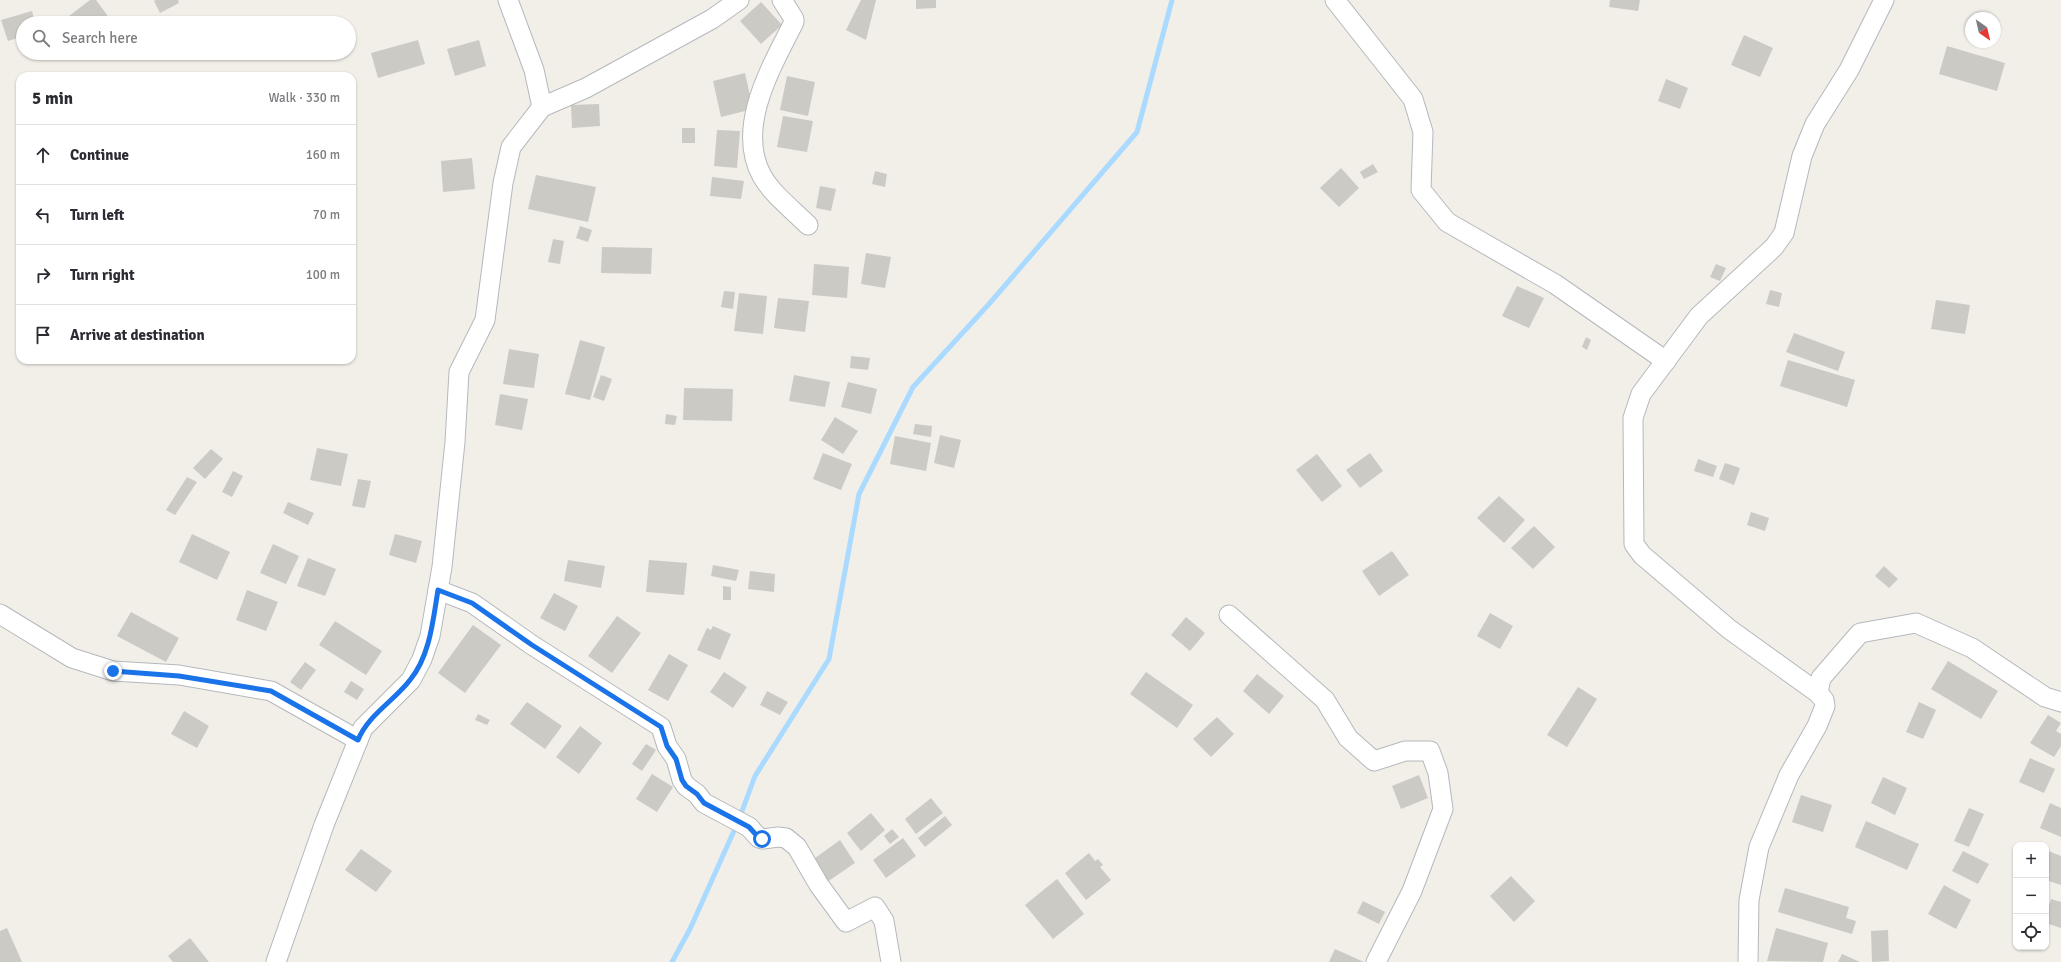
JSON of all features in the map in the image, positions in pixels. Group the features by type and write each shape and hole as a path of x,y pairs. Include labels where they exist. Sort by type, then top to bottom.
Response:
{"street":[{"path":"508,0 534,70 542,107"},
{"path":"276,962 324,825 363,728 411,680 422,659 430,636 438,590 455,442 459,372 486,320 504,183 511,147 531,124 542,107 586,88 712,19 739,0"},
{"path":"782,0 794,22 764,87 753,123 753,140 756,162 762,176 771,189 808,225"},
{"path":"1335,0 1413,99 1423,132 1421,190 1447,222 1554,284 1666,361"},
{"path":"1748,962 1749,900 1759,847 1789,775 1817,726 1825,706 1824,700 1818,693 1729,629 1642,555 1634,544 1633,418 1641,394 1699,316 1774,247 1784,233 1802,156 1815,124 1849,70 1884,0"},
{"path":"438,590 472,603 532,645 661,727 667,746 676,759 682,780 704,803 749,827 759,838 786,838 797,847 818,885 846,922 875,907 884,921 891,962"},
{"path":"0,614 72,658 113,671 179,676 271,691 358,740"},
{"path":"1229,615 1325,700 1348,738 1374,761 1405,750 1430,751 1438,773 1443,810 1412,891 1376,962"},
{"path":"1818,693 1821,678 1860,633 1916,623 1972,648 2045,697 2061,702"}],"building":[{"path":"90,0 96,0 108,16 69,16"},
{"path":"178,0 179,3 160,13 154,1"},
{"path":"861,0 876,0 866,40 846,30"},
{"path":"916,0 936,0 936,8 916,9"},
{"path":"1610,0 1640,0 1638,11 1609,7"},
{"path":"761,2 782,25 761,44 740,21"},
{"path":"32,11 33,16 16,16 16,38 8,41 1,20"},
{"path":"1744,35 1773,48 1760,77 1731,65"},
{"path":"418,40 425,64 378,78 371,53"},
{"path":"479,40 486,66 455,76 447,49"},
{"path":"1947,46 2005,63 1997,91 1939,74"},
{"path":"745,73 753,109 721,117 713,81"},
{"path":"787,76 815,82 808,116 780,110"},
{"path":"1666,79 1688,88 1680,109 1658,101"},
{"path":"599,104 600,126 572,128 571,105"},
{"path":"783,116 813,121 807,152 777,147"},
{"path":"682,128 695,128 695,143 682,143"},
{"path":"717,130 740,131 737,168 714,166"},
{"path":"472,158 475,189 443,192 441,161"},
{"path":"1373,164 1378,172 1364,179 1360,172"},
{"path":"1341,168 1359,188 1339,207 1320,188"},
{"path":"875,171 887,174 885,187 872,184"},
{"path":"536,175 596,187 588,222 528,209"},
{"path":"712,177 744,181 741,199 710,196"},
{"path":"820,186 836,189 831,211 816,208"},
{"path":"580,226 592,230 588,242 576,238"},
{"path":"553,239 564,241 560,264 548,262"},
{"path":"602,247 652,248 651,274 601,273"},
{"path":"866,253 891,257 885,288 861,284"},
{"path":"814,264 849,267 847,298 812,295"},
{"path":"1716,264 1726,268 1720,281 1710,277"},
{"path":"1517,286 1544,298 1529,328 1502,316"},
{"path":"1770,290 1782,293 1779,307 1766,304"},
{"path":"724,291 735,292 733,309 721,307"},
{"path":"739,293 767,296 763,334 734,331"},
{"path":"778,298 809,301 805,332 774,328"},
{"path":"1936,300 1970,305 1965,334 1931,329"},
{"path":"1794,333 1845,352 1838,371 1786,352"},
{"path":"1586,337 1591,340 1587,350 1582,347"},
{"path":"580,340 605,347 590,400 565,394"},
{"path":"509,349 539,354 534,388 503,384"},
{"path":"851,356 870,358 868,370 850,368"},
{"path":"1788,360 1855,380 1847,407 1780,386"},
{"path":"601,375 612,379 604,401 593,397"},
{"path":"794,375 830,382 825,407 789,401"},
{"path":"848,382 877,389 871,414 841,407"},
{"path":"684,388 733,389 732,421 683,420"},
{"path":"500,394 528,399 522,430 495,425"},
{"path":"666,414 677,416 675,425 665,424"},
{"path":"835,417 858,431 843,454 821,440"},
{"path":"915,424 932,426 931,437 913,434"},
{"path":"940,435 961,440 954,468 934,463"},
{"path":"895,436 931,443 926,471 890,464"},
{"path":"317,448 348,454 341,486 310,480"},
{"path":"211,449 223,459 205,479 193,468"},
{"path":"823,453 852,464 841,490 813,479"},
{"path":"1370,453 1383,471 1360,488 1346,470"},
{"path":"1317,454 1342,486 1322,502 1296,470"},
{"path":"1698,459 1717,466 1713,477 1694,471"},
{"path":"1725,463 1740,468 1734,485 1719,479"},
{"path":"233,471 243,476 232,497 222,492"},
{"path":"187,477 197,482 175,515 166,510"},
{"path":"358,479 371,481 365,508 352,506"},
{"path":"1499,496 1525,520 1504,543 1477,518"},
{"path":"288,502 314,513 308,525 283,513"},
{"path":"1751,512 1769,518 1765,531 1747,525"},
{"path":"1534,526 1555,547 1533,569 1511,548"},
{"path":"192,534 230,552 217,580 179,562"},
{"path":"395,534 422,541 416,563 389,555"},
{"path":"273,544 299,556 286,584 260,573"},
{"path":"1392,551 1409,575 1379,596 1362,571"},
{"path":"308,558 336,569 325,596 297,586"},
{"path":"568,560 605,566 601,588 564,581"},
{"path":"649,560 687,563 684,595 646,592"},
{"path":"713,565 739,570 736,581 711,576"},
{"path":"1884,566 1898,579 1889,588 1875,576"},
{"path":"750,571 775,574 774,592 748,589"},
{"path":"723,586 731,587 731,600 723,600"},
{"path":"247,590 278,602 266,631 236,620"},
{"path":"554,593 578,606 565,631 540,618"},
{"path":"131,612 179,638 166,662 117,636"},
{"path":"1490,613 1513,626 1500,649 1477,636"},
{"path":"617,616 641,633 612,673 588,656"},
{"path":"1186,617 1205,633 1190,651 1171,635"},
{"path":"335,621 382,651 366,675 319,645"},
{"path":"473,625 501,645 465,693 438,673"},
{"path":"713,626 731,634 720,660 697,650 707,628 711,630"},
{"path":"669,654 688,665 668,701 648,690"},
{"path":"1948,661 1998,691 1981,719 1931,689"},
{"path":"305,662 316,670 301,690 290,682"},
{"path":"724,672 747,687 733,708 710,692"},
{"path":"1146,672 1193,705 1177,728 1130,694"},
{"path":"1257,674 1284,696 1269,714 1243,691"},
{"path":"351,681 364,689 357,700 344,692"},
{"path":"1578,687 1597,699 1567,747 1547,735"},
{"path":"767,691 788,702 780,715 760,705"},
{"path":"527,702 562,726 545,749 510,724"},
{"path":"1919,702 1936,710 1923,739 1906,732"},
{"path":"184,711 209,726 197,748 171,734"},
{"path":"478,714 490,720 487,725 475,720"},
{"path":"2048,715 2061,723 2056,731 2061,734 2061,746 2054,757 2030,743"},
{"path":"1217,717 1234,734 1211,757 1193,739"},
{"path":"580,726 602,743 579,774 556,757"},
{"path":"646,744 656,750 642,771 632,764"},
{"path":"2030,758 2055,769 2044,793 2019,782"},
{"path":"652,774 673,787 657,812 636,799"},
{"path":"1419,775 1428,798 1401,809 1392,786"},
{"path":"1883,777 1907,788 1895,815 1871,803"},
{"path":"1801,795 1832,805 1823,832 1792,822"},
{"path":"931,798 943,813 916,834 905,819"},
{"path":"2050,803 2061,808 2061,837 2040,828"},
{"path":"1969,808 1984,814 1969,847 1954,841"},
{"path":"871,813 885,830 861,851 847,833"},
{"path":"945,816 952,825 925,847 918,838"},
{"path":"1866,821 1919,844 1907,870 1855,847"},
{"path":"892,829 899,837 890,844 884,836"},
{"path":"903,838 916,856 886,878 873,860"},
{"path":"840,840 855,863 827,882 811,861"},
{"path":"361,849 392,871 376,892 345,870"},
{"path":"1963,851 1989,864 1978,884 1952,871"},
{"path":"2049,851 2061,856 2061,885 2049,881"},
{"path":"1089,853 1095,861 1098,859 1103,865 1100,867 1111,880 1086,900 1065,873"},
{"path":"1511,876 1535,901 1514,922 1490,896"},
{"path":"1057,879 1084,914 1053,939 1025,905"},
{"path":"1944,885 1971,900 1956,929 1928,914"},
{"path":"1785,888 1849,907 1846,918 1856,921 1852,934 1778,912"},
{"path":"2051,899 2061,902 2061,928 2049,924 2049,906"},
{"path":"1363,901 1385,912 1379,924 1357,913"},
{"path":"7,928 22,962 0,962 0,931"},
{"path":"1776,928 1828,943 1823,962 1767,961"},
{"path":"1888,930 1889,961 1872,962 1871,931"},
{"path":"190,938 209,962 173,962 168,956"},
{"path":"1335,949 1364,962 1329,962"},
{"path":"1842,954 1860,962 1838,962"}],"waterway":[{"path":"672,962 690,929 738,822 755,776 829,659 859,494 913,387 989,304 1137,132 1172,0"}],"route":[{"path":"113,671 179,676 271,691 358,740 363,728 411,680 422,659 430,636 438,590 472,603 532,645 661,727 667,746 676,759 682,780 686,786 697,794 704,803 749,827 759,838 762,839"}]}
